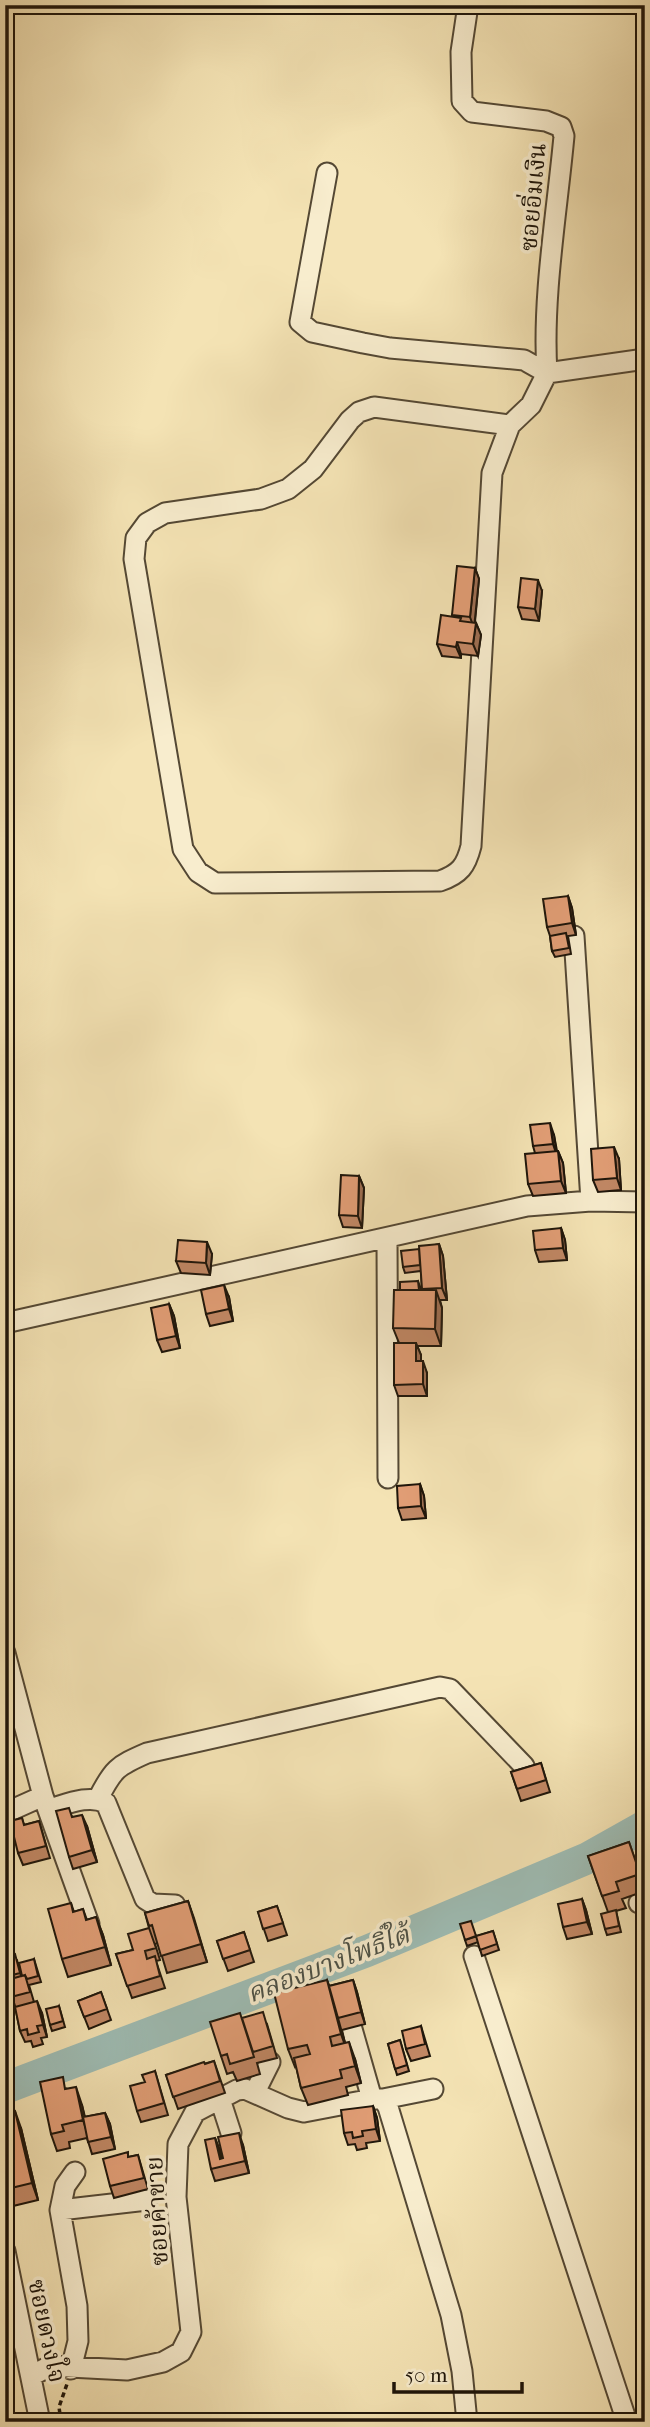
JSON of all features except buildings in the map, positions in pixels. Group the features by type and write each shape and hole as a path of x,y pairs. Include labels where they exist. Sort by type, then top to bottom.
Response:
{"street":[{"name":"ซอยอิ่มเงิน","path":"468,5 461,52 462,101 472,112 546,121 561,127 564,136 546,350 547,373"},
{"path":"327,173 300,322 312,332 390,348 524,360 547,373 645,359"},
{"path":"510,425 374,407 359,412 350,420 313,469 288,489 261,499 165,513 147,523 136,538 134,559 183,849 198,872 215,883 440,881 457,875 467,863 471,846 492,473 510,425 531,405 547,373"},
{"path":"574,936 590,1201"},
{"path":"5,1323 527,1206 590,1201 645,1202"},
{"path":"387,1239 388,1478"},
{"path":"5,1653 47,1802 89,1924"},
{"path":"98,1799 110,1774 124,1763 148,1753 440,1687 450,1689 524,1766"},
{"path":"5,1813 47,1802 98,1799 106,1803 145,1899 153,1905 175,1905"},
{"path":"474,1956 627,2422"},
{"path":"352,2029 378,2099 388,2107 451,2315 467,2422"},
{"path":"270,2062 255,2092 288,2108 304,2112 433,2089"},
{"name":"ซอยค้าขาย","path":"32,2376 50,2366 128,2370 163,2362 181,2352 191,2332 176,2197 178,2144 195,2112 237,2091 245,2089 255,2092"},
{"path":"220,2099 231,2133"},
{"path":"71,2369 78,2341 77,2306 60,2210 65,2186 75,2172"},
{"path":"60,2210 146,2200"},
{"name":"ซอยดวงใจ","path":"5,2251 40,2422"}],"path":[{"path":"61,2422 59,2407 71,2369"}],"waterway":[{"name":"คลองบางโพธิ์ใต้","path":"5,2088 367,1951 588,1858 645,1826"}]}
